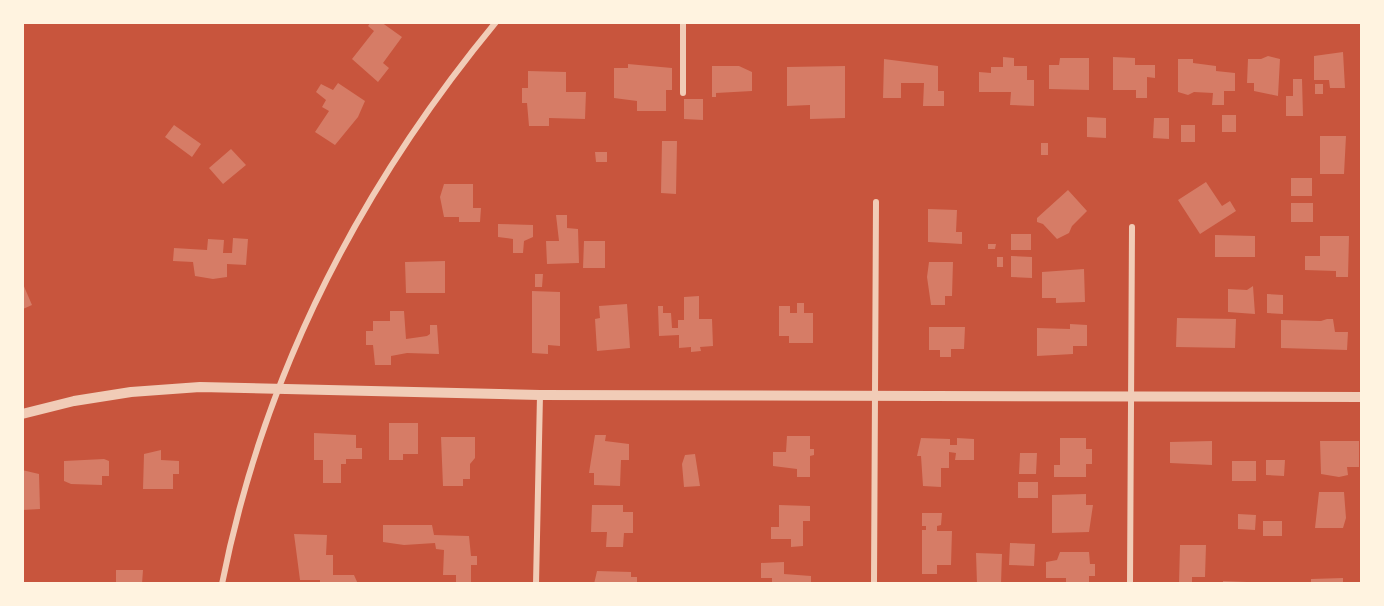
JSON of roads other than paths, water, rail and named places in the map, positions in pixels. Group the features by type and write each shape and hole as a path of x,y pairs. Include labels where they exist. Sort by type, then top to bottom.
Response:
{"street":[{"path":"222,584 252,461 276,390 307,315 368,203 423,117 496,22"},
{"path":"682,22 683,93"},
{"path":"874,584 876,202"},
{"path":"1130,584 1132,227"},
{"path":"22,414 74,401 131,392 200,387 540,395 1362,397"},
{"path":"536,584 540,395"}]}
